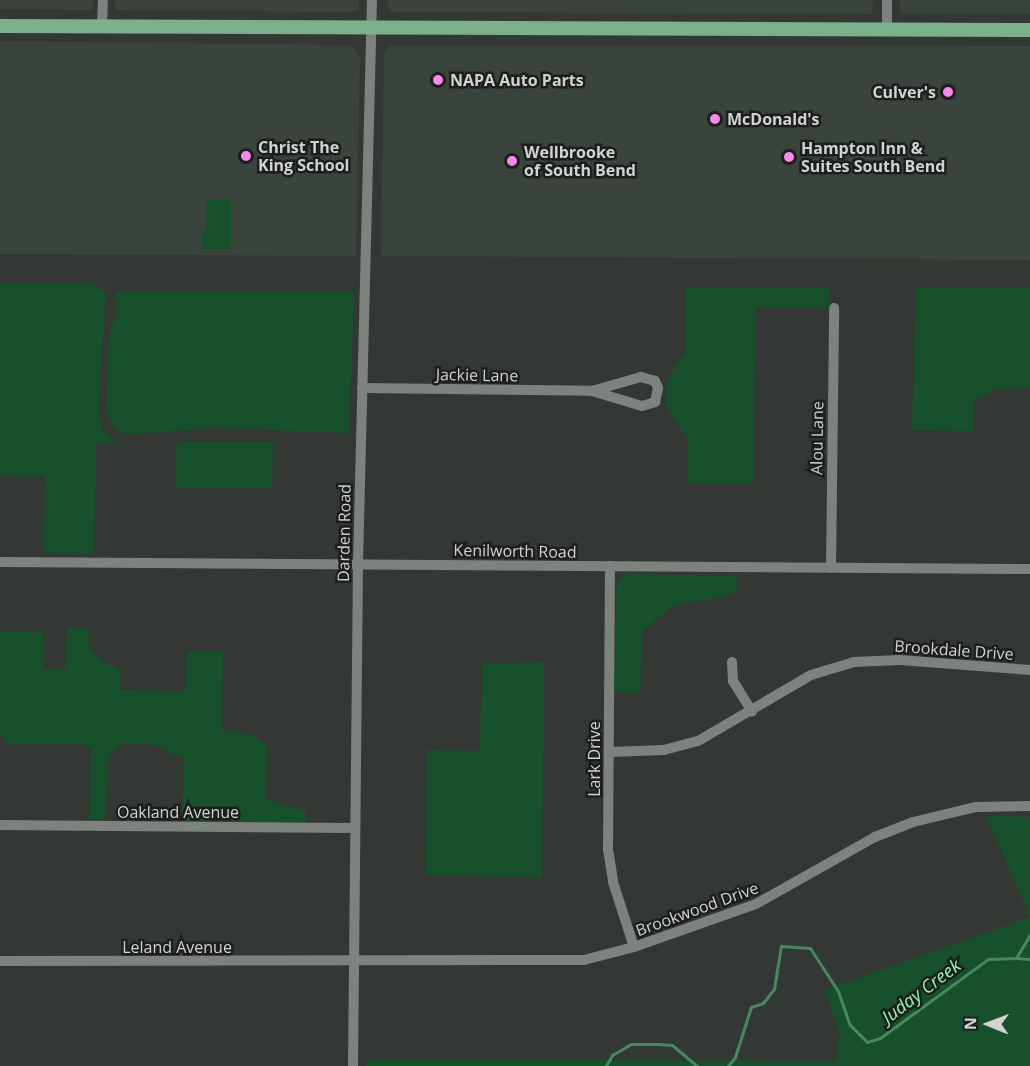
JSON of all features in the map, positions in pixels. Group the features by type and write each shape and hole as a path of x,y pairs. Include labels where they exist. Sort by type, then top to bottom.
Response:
{"main road":[{"path":"0,26 1030,30"}],"street":[{"path":"102,27 103,0"},
{"name":"Darden Road","path":"353,1066 358,564 372,0"},
{"path":"887,0 887,29"},
{"name":"Alou Lane","path":"831,568 834,308"},
{"name":"Jackie Lane","path":"362,388 592,391 642,406 655,402 658,388 655,381 641,377 592,391"},
{"name":"Kenilworth Road","path":"0,562 1030,569"},
{"name":"Lark Drive","path":"610,566 610,868 634,947"},
{"name":"Brookdale Drive","path":"609,752 680,747 718,732 811,675 854,662 900,660 1030,670"},
{"path":"732,662 734,681 752,711"},
{"name":"Brookwood Drive","path":"354,962 564,962 634,947 763,901 875,837 913,822 976,807 1030,806"},
{"name":"Oakland Avenue","path":"0,825 356,828"},
{"name":"Leland Avenue","path":"0,961 354,962"}],"shaded area":[{"path":"0,0 93,0 93,10 0,9"},
{"path":"115,0 359,0 359,9 352,12 115,10"},
{"path":"387,0 873,0 872,14 390,12"},
{"path":"900,0 1030,0 1030,13 900,13"},
{"name":"Christ The King School","path":"0,41 352,45 360,57 356,256 0,254"},
{"path":"390,45 1030,46 1030,260 381,256 384,52"}],"green space":[{"path":"207,199 231,199 231,249 201,249 201,235 206,231"},
{"path":"0,284 92,284 106,293 98,411 103,431 117,443 96,443 94,554 44,553 45,477 0,476"},
{"path":"916,287 1030,288 1030,388 997,389 974,401 973,431 912,430"},
{"path":"685,288 829,288 829,307 756,308 753,484 688,483 688,440 666,404 667,380 685,353"},
{"path":"116,291 354,292 349,433 217,428 129,434 115,429 106,409 109,337 117,311"},
{"path":"177,442 273,442 272,488 175,487"},
{"path":"624,574 737,576 736,593 671,607 642,632 640,694 614,692 617,582"},
{"path":"67,627 88,628 89,649 103,662 119,668 120,690 186,691 187,652 223,652 222,730 251,735 267,745 266,799 306,811 306,823 182,822 184,759 151,744 121,744 109,756 105,819 90,819 91,748 81,743 5,743 4,735 0,735 0,632 43,631 44,669 66,669"},
{"path":"544,662 542,878 426,875 427,750 480,751 482,664"},
{"path":"986,816 1030,817 1030,916"},
{"path":"1030,917 1030,1066 367,1066 367,1059 837,1061 840,1034 825,990"}],"waterway":[{"name":"Juday Creek","path":"728,1066 735,1057 751,1007 763,1003 774,989 781,946 810,948 838,991 850,1025 867,1042 880,1038 988,959 1016,958 1030,935"},
{"name":"Juday Creek","path":"1016,958 1030,959"},
{"name":"Juday Creek","path":"606,1066 612,1055 631,1044 672,1045 697,1066"}],"place":[{"name":"NAPA Auto Parts","path":"438,80"},
{"name":"Culver's","path":"948,92"},
{"name":"McDonald's","path":"715,119"},
{"name":"Christ The King School","path":"246,156"},
{"name":"Hampton Inn & Suites South Bend","path":"789,157"},
{"name":"Wellbrooke of South Bend","path":"512,161"}]}
